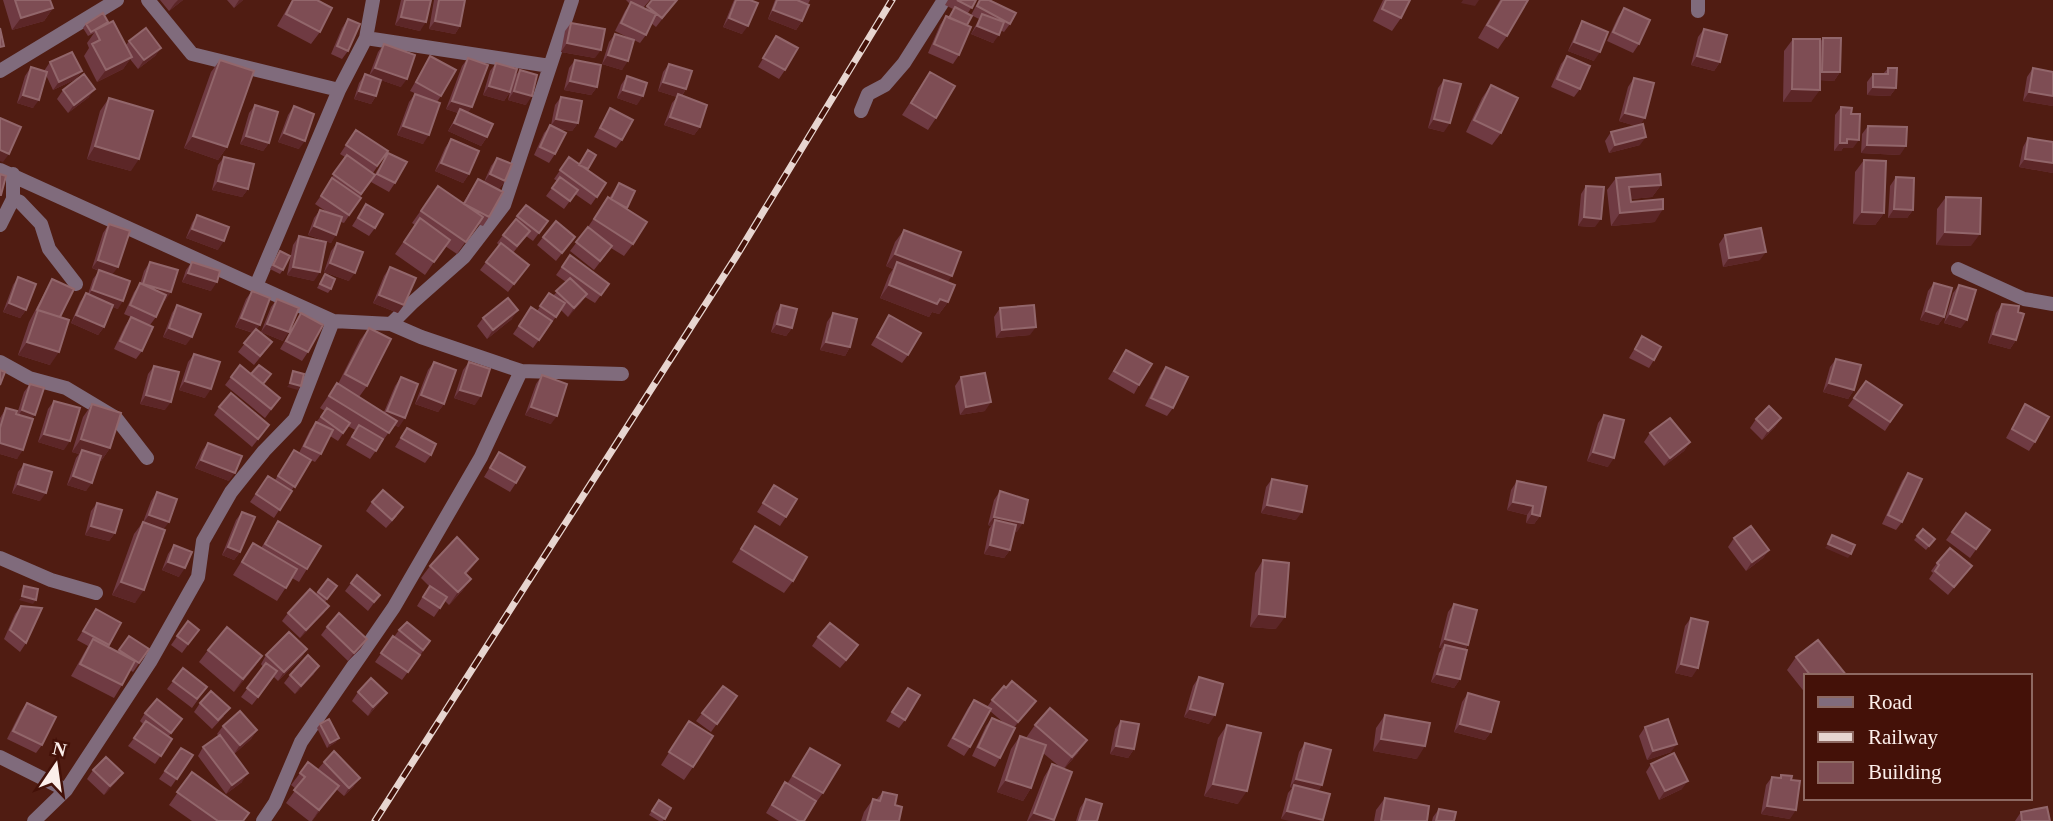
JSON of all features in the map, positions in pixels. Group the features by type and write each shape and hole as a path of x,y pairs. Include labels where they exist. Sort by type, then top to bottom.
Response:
{"street":[{"path":"0,71 117,0"},
{"path":"148,0 192,54 339,90"},
{"path":"256,286 339,90 366,38 373,0"},
{"path":"391,324 464,257 504,205 572,0"},
{"path":"861,111 868,94 885,85 904,63 944,0"},
{"path":"366,38 550,66"},
{"path":"6,172 333,321 391,324 521,371 622,374"},
{"path":"0,225 13,199 6,172"},
{"path":"13,199 20,202 41,224 49,249 76,285"},
{"path":"1958,269 2024,299 2053,304"},
{"path":"34,821 66,790 150,662 198,576 202,541 230,492 295,419 333,321"},
{"path":"0,362 29,378 66,388 116,418 147,458"},
{"path":"263,821 275,803 301,742 394,607 481,457 521,371"},
{"path":"0,558 51,580 96,593"},
{"path":"0,757 66,790"}],"building":[{"path":"15,0 50,0 53,8 21,18"},
{"path":"293,0 317,0 332,8 320,32 286,14"},
{"path":"405,0 431,0 426,22 401,17"},
{"path":"439,0 465,0 460,26 435,21"},
{"path":"652,0 677,0 662,18 647,6"},
{"path":"736,0 758,3 748,26 729,18"},
{"path":"777,0 797,0 809,5 802,21 773,10"},
{"path":"957,0 976,0 972,8"},
{"path":"980,0 989,0 1016,13 1010,24 977,6"},
{"path":"1386,0 1410,0 1401,18 1382,9"},
{"path":"1502,0 1528,0 1507,36 1487,25"},
{"path":"631,2 656,14 646,35 621,23"},
{"path":"955,7 972,16 967,25 949,18"},
{"path":"1624,8 1650,20 1639,44 1613,32"},
{"path":"103,13 108,22 91,32 86,24"},
{"path":"982,14 1004,22 999,35 977,26"},
{"path":"946,16 971,27 959,55 934,44"},
{"path":"348,19 360,24 348,51 337,46"},
{"path":"113,21 132,57 106,70 92,44 100,40 95,30"},
{"path":"1582,21 1608,32 1600,52 1574,42"},
{"path":"571,23 605,29 601,50 567,43"},
{"path":"0,28 4,46 0,47"},
{"path":"146,28 161,48 144,60 129,41"},
{"path":"1704,29 1727,35 1720,62 1697,56"},
{"path":"615,34 634,40 628,61 608,55"},
{"path":"776,36 798,48 785,70 763,58"},
{"path":"1823,38 1841,38 1840,72 1822,72"},
{"path":"1793,39 1820,39 1820,90 1792,89"},
{"path":"384,44 415,55 407,79 375,68"},
{"path":"72,52 82,71 59,82 50,62"},
{"path":"430,56 456,70 441,96 416,82"},
{"path":"1567,56 1590,66 1580,89 1557,79"},
{"path":"468,58 488,65 472,107 452,101"},
{"path":"220,60 254,71 227,147 193,136"},
{"path":"575,60 601,65 597,87 570,81"},
{"path":"496,63 517,69 510,92 489,86"},
{"path":"669,64 692,71 686,89 663,82"},
{"path":"31,67 47,72 39,100 23,95"},
{"path":"1888,68 1897,68 1896,88 1873,87 1873,74 1888,74"},
{"path":"2033,68 2053,72 2053,96 2029,92"},
{"path":"520,70 537,75 532,96 514,91"},
{"path":"930,72 955,86 936,118 911,103"},
{"path":"84,74 95,89 74,105 63,90"},
{"path":"365,74 381,80 376,96 359,91"},
{"path":"627,76 647,83 643,96 623,90"},
{"path":"1634,78 1654,83 1645,118 1625,113"},
{"path":"1444,80 1461,84 1450,123 1434,119"},
{"path":"1491,85 1518,98 1501,133 1474,120"},
{"path":"415,94 440,103 429,135 403,126"},
{"path":"678,94 707,105 700,127 670,117"},
{"path":"561,97 582,101 578,123 556,119"},
{"path":"109,98 153,111 139,159 95,146"},
{"path":"255,105 278,112 269,143 246,136"},
{"path":"294,106 314,114 305,141 284,133"},
{"path":"1841,107 1852,108 1851,114 1860,114 1859,140 1847,139 1847,143 1840,143"},
{"path":"610,108 633,120 622,140 600,128"},
{"path":"460,109 493,124 487,137 454,123"},
{"path":"0,118 21,127 9,154 0,150"},
{"path":"1643,124 1646,137 1615,145 1611,132"},
{"path":"550,125 566,133 555,154 540,147"},
{"path":"1868,126 1907,127 1906,146 1867,145"},
{"path":"356,130 388,151 377,166 346,145"},
{"path":"2028,138 2053,142 2053,163 2025,159"},
{"path":"451,139 479,151 469,174 441,163"},
{"path":"588,150 596,155 588,169 579,165"},
{"path":"388,153 407,162 395,183 377,174"},
{"path":"347,155 375,175 361,194 333,174"},
{"path":"224,157 254,164 248,189 218,181"},
{"path":"569,157 606,183 597,197 560,170"},
{"path":"497,158 512,164 505,181 490,174"},
{"path":"1864,160 1886,161 1884,213 1862,212"},
{"path":"0,174 6,176 1,195 0,195"},
{"path":"1660,174 1661,185 1629,187 1631,202 1663,199 1663,209 1620,213 1616,178"},
{"path":"560,177 578,190 570,201 552,188"},
{"path":"1896,177 1914,178 1913,210 1894,209"},
{"path":"332,178 361,198 349,215 321,196"},
{"path":"478,179 503,192 489,217 464,204"},
{"path":"619,183 635,191 627,208 611,199"},
{"path":"438,186 483,217 466,242 421,211"},
{"path":"1586,186 1604,187 1601,219 1584,217"},
{"path":"608,197 647,222 633,244 594,219"},
{"path":"1946,197 1981,198 1980,234 1945,232"},
{"path":"366,204 383,214 375,228 358,218"},
{"path":"526,205 548,221 539,233 517,216"},
{"path":"320,210 342,217 336,235 314,226"},
{"path":"197,215 229,227 224,241 192,229"},
{"path":"420,218 450,240 434,262 404,242"},
{"path":"516,219 530,231 517,246 503,235"},
{"path":"556,221 575,237 562,253 543,237"},
{"path":"109,224 130,231 118,267 98,260"},
{"path":"588,227 612,246 600,261 576,242"},
{"path":"1761,228 1766,252 1729,258 1725,235"},
{"path":"904,230 961,252 952,276 895,254"},
{"path":"299,236 326,242 320,272 293,267"},
{"path":"337,243 363,252 355,273 330,263"},
{"path":"501,243 529,265 514,284 486,262"},
{"path":"280,251 290,256 283,270 273,265"},
{"path":"570,255 609,284 601,295 562,267"},
{"path":"150,262 178,270 171,292 143,284"},
{"path":"192,262 220,271 217,282 188,273"},
{"path":"897,262 955,285 948,302 940,299 937,304 889,285"},
{"path":"390,267 416,278 404,305 379,295"},
{"path":"99,270 130,281 123,301 92,290"},
{"path":"325,274 335,279 331,289 320,284"},
{"path":"18,277 36,284 26,310 9,303"},
{"path":"570,278 587,294 574,308 556,291"},
{"path":"52,279 74,289 60,317 37,310"},
{"path":"140,283 166,295 156,317 130,305"},
{"path":"1934,283 1952,288 1944,317 1926,311"},
{"path":"1959,285 1976,290 1967,320 1950,314"},
{"path":"252,291 270,298 260,325 241,318"},
{"path":"86,293 113,305 104,327 76,315"},
{"path":"549,293 565,303 556,317 540,306"},
{"path":"508,298 518,310 493,330 483,318"},
{"path":"277,299 299,308 289,332 267,324"},
{"path":"2002,304 2019,306 2018,312 2024,314 2016,340 1993,334"},
{"path":"177,305 201,314 192,337 169,328"},
{"path":"781,305 797,309 792,328 777,324"},
{"path":"1034,305 1036,327 1002,330 1000,308"},
{"path":"531,307 552,321 539,340 519,326"},
{"path":"38,310 69,320 59,352 27,342"},
{"path":"301,313 323,325 308,352 286,341"},
{"path":"833,313 857,319 850,347 826,342"},
{"path":"889,315 921,333 908,355 877,337"},
{"path":"131,317 153,327 142,351 120,341"},
{"path":"369,328 391,339 367,386 345,374"},
{"path":"256,329 272,342 260,356 244,343"},
{"path":"1642,336 1661,347 1654,360 1635,349"},
{"path":"1126,350 1152,364 1139,385 1114,371"},
{"path":"194,354 220,362 211,389 185,381"},
{"path":"1836,359 1861,365 1854,390 1829,383"},
{"path":"434,362 456,370 444,404 421,395"},
{"path":"469,362 490,369 481,396 460,390"},
{"path":"240,365 280,398 271,409 231,377"},
{"path":"259,365 271,374 263,384 251,374"},
{"path":"154,366 179,372 171,402 146,395"},
{"path":"1166,367 1188,377 1173,408 1151,398"},
{"path":"0,370 5,372 0,385"},
{"path":"293,371 304,374 301,386 290,383"},
{"path":"985,373 991,402 966,407 961,377"},
{"path":"542,375 567,384 557,416 531,407"},
{"path":"401,377 418,384 405,418 387,411"},
{"path":"1866,381 1902,405 1890,422 1854,398"},
{"path":"337,383 397,421 389,433 329,396"},
{"path":"30,384 44,388 35,415 22,410"},
{"path":"231,393 269,425 258,439 219,407"},
{"path":"54,401 80,408 70,441 44,434"},
{"path":"92,404 121,413 110,448 81,439"},
{"path":"2025,404 2049,417 2035,442 2012,429"},
{"path":"1769,406 1781,418 1768,431 1756,419"},
{"path":"6,408 33,419 23,450 0,443 0,428"},
{"path":"327,408 350,423 343,433 321,417"},
{"path":"1604,415 1624,420 1614,458 1593,452"},
{"path":"1670,418 1690,442 1670,458 1650,433"},
{"path":"316,422 333,430 321,454 304,446"},
{"path":"359,425 383,439 376,451 352,437"},
{"path":"407,428 436,444 431,455 401,438"},
{"path":"208,443 242,456 235,473 201,460"},
{"path":"82,450 101,456 92,483 73,476"},
{"path":"294,450 311,460 295,487 278,476"},
{"path":"499,452 525,467 516,483 490,468"},
{"path":"24,464 52,472 46,493 18,484"},
{"path":"1908,473 1922,479 1902,522 1888,515"},
{"path":"268,476 292,491 280,510 256,494"},
{"path":"1272,479 1307,486 1302,512 1267,505"},
{"path":"1517,481 1546,487 1540,516 1532,514 1533,506 1513,502"},
{"path":"774,485 797,499 786,517 763,503"},
{"path":"383,490 403,507 392,520 372,502"},
{"path":"1000,491 1028,500 1023,523 994,517"},
{"path":"157,492 177,499 169,522 149,515"},
{"path":"97,503 122,510 115,533 91,526"},
{"path":"242,512 255,517 240,552 228,547"},
{"path":"1966,513 1990,530 1976,549 1952,532"},
{"path":"995,520 1016,525 1010,550 990,545"},
{"path":"278,521 321,546 307,569 265,544"},
{"path":"143,522 165,530 144,590 121,582"},
{"path":"755,526 807,557 793,581 741,549"},
{"path":"1751,526 1769,550 1752,562 1734,538"},
{"path":"1923,529 1935,539 1929,546 1917,536"},
{"path":"1832,535 1855,545 1851,554 1828,544"},
{"path":"457,537 478,559 465,573 471,579 458,592 430,566"},
{"path":"253,543 297,569 286,588 242,562"},
{"path":"174,545 192,552 185,568 168,562"},
{"path":"1950,548 1972,566 1954,587 1935,571 1939,565 1937,563"},
{"path":"1263,560 1289,563 1285,617 1259,614"},
{"path":"357,575 380,595 374,602 351,583"},
{"path":"328,579 337,586 327,599 318,592"},
{"path":"24,586 38,589 36,600 22,596"},
{"path":"430,586 447,597 440,608 423,597"},
{"path":"310,589 329,606 306,630 288,613"},
{"path":"1454,604 1477,610 1468,645 1445,639"},
{"path":"21,606 42,608 26,643 10,630"},
{"path":"96,609 121,623 109,645 83,631"},
{"path":"339,613 367,639 354,653 327,627"},
{"path":"1691,618 1708,622 1698,668 1681,664"},
{"path":"188,621 199,630 188,644 177,636"},
{"path":"407,622 430,641 423,650 399,630"},
{"path":"830,623 858,645 846,660 818,637"},
{"path":"227,627 262,656 243,679 208,650"},
{"path":"289,632 307,649 284,672 266,655"},
{"path":"129,636 149,649 139,663 119,650"},
{"path":"393,636 420,655 408,672 381,653"},
{"path":"93,639 135,661 122,685 80,664"},
{"path":"1818,640 1845,674 1809,674 1796,657"},
{"path":"1445,645 1467,650 1460,679 1437,674"},
{"path":"308,655 319,666 301,686 290,675"},
{"path":"266,663 277,671 258,697 247,688"},
{"path":"183,668 207,687 197,699 173,681"},
{"path":"1199,677 1223,684 1215,715 1190,709"},
{"path":"371,678 387,693 373,707 358,692"},
{"path":"1012,681 1036,701 1018,722 992,700"},
{"path":"723,686 737,696 717,724 702,713"},
{"path":"908,688 920,695 905,720 892,712"},
{"path":"211,691 230,708 218,720 200,703"},
{"path":"1468,693 1499,702 1491,732 1460,724"},
{"path":"157,699 182,719 171,733 145,713"},
{"path":"974,700 991,709 970,747 953,738"},
{"path":"27,703 56,717 42,745 13,731"},
{"path":"1050,708 1087,740 1072,757 1035,725"},
{"path":"240,711 257,730 240,745 223,726"},
{"path":"1385,715 1430,723 1425,746 1381,739"},
{"path":"992,718 1015,728 1000,758 978,747"},
{"path":"329,719 339,738 330,743 320,724"},
{"path":"1668,719 1677,744 1653,751 1645,727"},
{"path":"146,721 172,739 161,756 134,738"},
{"path":"689,721 713,736 693,767 669,752"},
{"path":"1121,721 1139,724 1134,749 1116,746"},
{"path":"1227,725 1261,733 1247,791 1213,784"},
{"path":"220,735 248,773 232,785 203,747"},
{"path":"1020,736 1046,745 1031,788 1006,780"},
{"path":"1305,743 1331,750 1322,785 1296,779"},
{"path":"181,748 193,755 177,779 165,771"},
{"path":"810,748 840,765 823,793 793,776"},
{"path":"334,751 360,778 349,788 324,762"},
{"path":"1674,753 1688,781 1665,791 1651,764"},
{"path":"106,757 123,773 110,786 93,770"},
{"path":"308,762 339,786 319,810 294,790 305,777 300,773"},
{"path":"1052,764 1072,772 1054,820 1034,813"},
{"path":"192,772 249,813 243,821 218,821 177,792"},
{"path":"1781,775 1792,776 1791,780 1800,781 1796,810 1767,806 1772,777 1781,778"},
{"path":"785,782 816,801 804,821 799,821 772,805"},
{"path":"1294,785 1330,794 1323,820 1287,811"},
{"path":"883,792 897,795 895,805 902,807 899,821 867,821 873,799 880,801"},
{"path":"1385,798 1429,806 1427,821 1381,821"},
{"path":"1086,799 1102,804 1097,821 1079,821"},
{"path":"659,800 671,808 665,819 652,811"},
{"path":"2047,807 2050,821 2022,821 2021,812"},
{"path":"1439,809 1456,812 1454,821 1436,821"}],"railway":[{"path":"375,821 737,255 892,0"}]}
